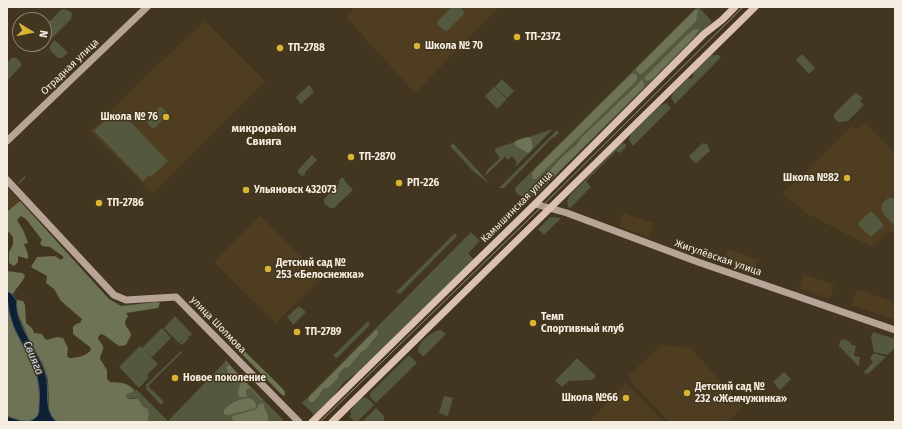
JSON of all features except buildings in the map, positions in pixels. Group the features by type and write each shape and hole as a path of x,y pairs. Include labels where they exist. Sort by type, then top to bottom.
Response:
{"main road":[{"name":"Камышинская улица","path":"312,422 534,204 698,39 722,20 735,7"},
{"path":"332,422 755,7"}],"street":[{"name":"Отрадная улица","path":"7,141 147,7"},
{"name":"улица Шолмова","path":"7,180 114,295 126,300 176,297 299,422"},
{"name":"Жигулёвская улица","path":"534,204 567,213 698,262 895,330"}],"shaded area":[{"name":"Школа № 70","path":"354,7 499,7 415,93 346,17"},
{"name":"Школа № 76","path":"205,21 265,81 153,194 90,131"},
{"name":"Школа №82","path":"865,122 895,153 895,236 889,230 872,247 806,213 783,193 852,126 856,130"},
{"path":"7,186 22,203 7,214"},
{"path":"623,213 654,223 649,237 619,226"},
{"name":"Детский сад № 253 «Белоснежка»","path":"260,216 322,277 276,323 214,262"},
{"path":"728,249 758,260 754,273 723,263"},
{"path":"804,274 834,285 830,299 799,288"},
{"path":"857,289 895,302 895,320 851,305"},
{"name":"Детский сад № 232 «Жемчужинка»","path":"661,345 691,348 743,407 728,422 669,422 630,380 629,375"},
{"name":"Школа №66","path":"626,383 663,422 588,422 598,412"}],"green space":[{"path":"452,7 460,7 465,13 447,31 445,31 438,25 437,22"},
{"path":"697,7 699,7 712,22 536,195 526,197 516,193 515,188"},
{"path":"64,9 72,13 71,19 52,38 52,19"},
{"path":"695,10 698,10 696,21 643,73 638,73 636,69"},
{"path":"693,30 699,30 693,38 652,79 647,81 645,80 645,77 686,36"},
{"path":"55,40 68,53 62,58 58,58 52,52 52,43"},
{"path":"802,54 815,68 809,74 796,60"},
{"path":"712,55 718,55 721,57 675,104 671,98 673,93 688,78 691,79 694,76 692,73"},
{"path":"12,58 16,58 21,63 21,66 7,81 7,63"},
{"path":"633,73 637,75 637,80 536,179 533,179 532,174 535,169"},
{"path":"502,79 514,91 507,98 495,87"},
{"path":"642,80 644,82 644,87 545,185 541,185 541,180 563,156"},
{"path":"308,86 310,86 314,92 301,104 296,97"},
{"path":"494,87 507,99 497,109 485,96"},
{"path":"855,93 863,98 860,101 864,105 848,121 838,122 834,118 834,114"},
{"path":"666,103 671,108 633,146 629,140 631,134 660,106"},
{"path":"160,107 163,108 168,114 155,128 152,128 148,124 147,120"},
{"path":"120,111 168,161 151,177 149,175 143,181 94,131 113,112 116,115"},
{"path":"553,129 516,166 515,165 517,162 512,156 508,160 505,157 486,175 485,174 488,169 500,158 494,150 497,148"},
{"path":"557,130 559,133 552,138 504,188 499,188"},
{"path":"528,137 531,138 532,150 528,153 516,146 514,143 517,140"},
{"path":"453,143 490,184 474,172 450,146"},
{"path":"623,143 626,144 626,147 620,153 616,151 586,181 591,187 569,209 567,201 570,195"},
{"path":"703,143 707,144 710,151 696,163 690,158 690,155"},
{"path":"312,155 317,160 305,172 305,175 302,176 298,173 298,170"},
{"path":"345,178 344,180 353,190 334,208 330,208 324,203 324,199 339,184 339,180"},
{"path":"888,198 895,198 895,226 882,211 882,204"},
{"path":"20,201 109,299 121,306 157,302 160,303 158,308 126,313 128,316 125,324 131,335 126,345 119,346 101,334 98,337 103,346 100,359 107,370 107,379 110,382 125,384 134,390 126,396 128,399 138,399 142,406 147,408 149,417 147,422 58,422 53,418 49,409 48,379 43,364 29,339 16,309 17,300 23,301 25,305 26,323 32,328 34,333 42,334 47,340 57,337 63,338 68,348 67,356 69,358 84,355 91,350 90,347 73,334 73,327 80,323 82,319 61,301 54,289 46,283 47,276 31,267 37,257 55,256 61,260 64,257 50,247 42,246 40,243 42,240 26,219 21,216 17,220 28,243 24,244 28,254 28,259 18,256 18,262 14,266 9,263 9,252 13,245 13,237 7,230 7,212"},
{"path":"871,211 884,225 871,237 857,224"},
{"path":"552,217 561,218 544,235 538,229"},
{"path":"471,232 480,241 468,253 474,260 358,373 347,380 333,397 314,415 302,403"},
{"path":"455,233 457,236 400,294 396,292"},
{"path":"7,271 22,273 25,275 13,294 7,292"},
{"path":"7,306 15,330 32,361 37,377 40,399 38,415 36,418 29,421 23,421 7,416"},
{"path":"299,306 305,311 305,313 293,324 287,317"},
{"path":"175,316 192,334 190,337 188,335 187,336 189,338 182,345 180,343 185,337 179,343 164,328"},
{"path":"368,321 370,325 337,358 333,356"},
{"path":"217,324 282,388 285,392 285,396 282,395 217,329"},
{"path":"162,328 171,338 152,357 142,348"},
{"path":"377,329 378,334 365,350 362,351 348,368 345,367 339,373 338,378 328,388 324,388 313,402 309,402 309,397"},
{"path":"441,330 446,334 423,357 418,351 420,344 430,335"},
{"path":"873,332 895,339 895,348 887,355 874,352 871,338"},
{"path":"846,339 847,341 851,342 850,344 856,346 854,356 860,357 858,366 839,346 840,341"},
{"path":"140,346 158,364 147,375 149,377 139,388 119,367"},
{"path":"181,351 182,352 148,386 164,402 161,405 146,389 146,385"},
{"path":"874,353 886,357 866,374 864,372 873,362 870,358"},
{"path":"409,355 417,363 376,403 370,397 370,393"},
{"path":"577,358 596,376 592,380 569,381 562,387 555,381"},
{"name":"Новое поколение","path":"225,360 285,422 147,422 146,407 142,406 135,398 128,399 126,396 134,390 137,390 168,421 225,362"},
{"path":"225,361 262,400 250,388 246,390 247,397 239,397 238,392 242,380 237,375 236,382 234,382 226,368 229,366"},
{"path":"784,372 791,379 780,390 773,382"},
{"path":"444,396 453,398 448,416 439,413"},
{"path":"365,397 374,405 357,422 355,422 349,416 352,414 350,412 358,401"},
{"path":"248,398 254,401 256,408 229,415 224,414 224,410 232,403"},
{"path":"262,403 264,404 268,414 268,422 233,422 232,416 257,409 258,405"},
{"path":"376,408 384,416 384,422 362,422"}],"water":[{"name":"Свияга","path":"7,291 12,294 17,301 19,318 42,364 47,379 48,405 52,417 57,422 7,422 7,416 26,421 30,421 36,417 39,412 39,394 36,374 12,321 8,306"}],"waterway":[{"path":"19,183 25,177"}],"tram line":[{"path":"320,422 528,220 743,7"}],"place":[{"name":"ТП-2372","path":"517,37"},
{"name":"Школа № 70","path":"417,46"},
{"name":"ТП-2788","path":"280,48"},
{"name":"Школа № 76","path":"166,117"},
{"name":"ТП-2870","path":"351,157"},
{"name":"Школа №82","path":"847,178"},
{"name":"РП-226","path":"399,183"},
{"name":"Ульяновск 432073","path":"246,190"},
{"name":"ТП-2786","path":"99,203"},
{"name":"Детский сад № 253 «Белоснежка»","path":"268,269"},
{"name":"Темп Спортивный клуб","path":"533,323"},
{"name":"ТП-2789","path":"297,332"},
{"name":"Новое поколение","path":"175,378"},
{"name":"Детский сад № 232 «Жемчужинка»","path":"687,393"},
{"name":"Школа №66","path":"626,398"}],"district":[{"name":"микрорайон Свияга","path":"264,135"}]}
